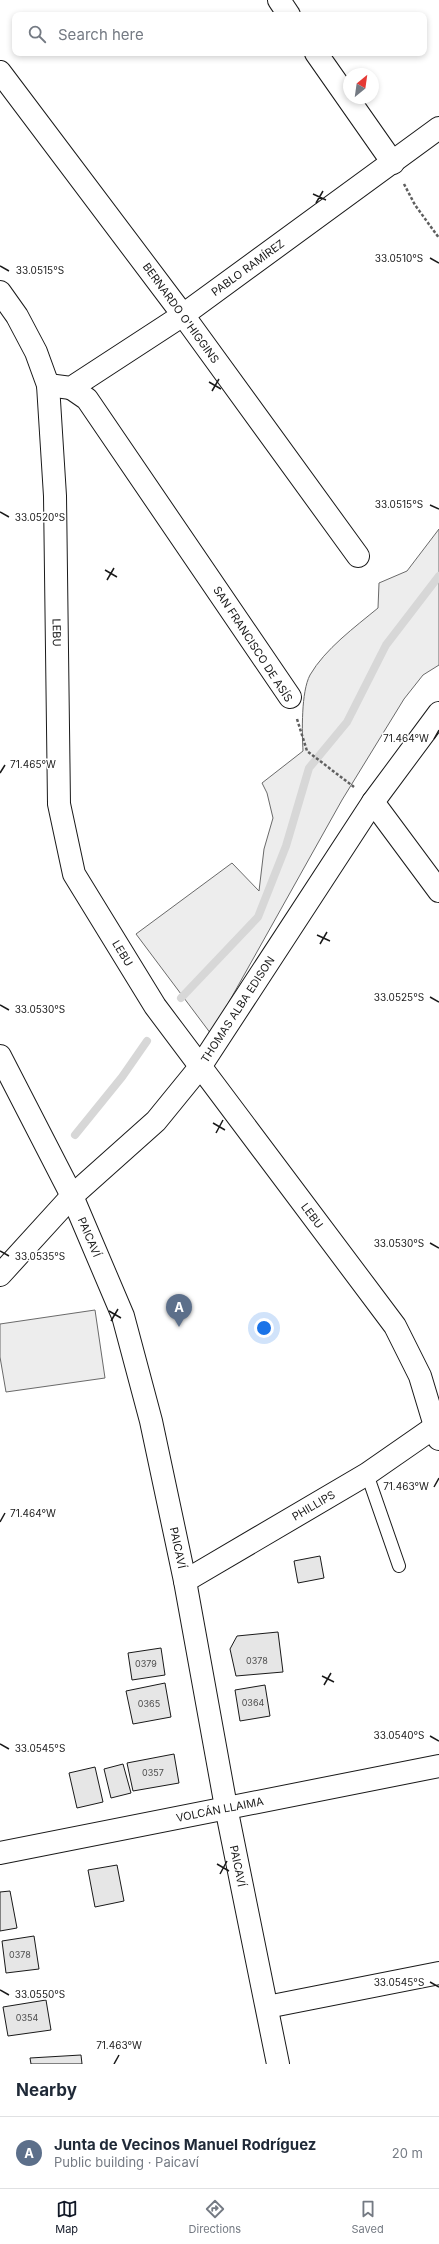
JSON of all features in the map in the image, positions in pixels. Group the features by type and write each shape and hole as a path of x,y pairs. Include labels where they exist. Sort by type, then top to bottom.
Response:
{"street":[{"path":"279,0 287,12"},
{"path":"318,56 393,162"},
{"name":"BERNARDO O'HIGGINS","path":"0,72 184,315 358,556"},
{"name":"PABLO RAMÍREZ","path":"71,388 184,315 439,128"},
{"path":"0,292 33,346 48,385 71,388"},
{"name":"LEBU","path":"48,385 55,496 59,804 74,874 155,1006 395,1326 420,1376 438,1430"},
{"name":"SAN FRANCISCO DE ASÍS","path":"71,388 87,399 290,697"},
{"name":"THOMAS ALBA EDISON","path":"0,1275 72,1196 156,1121 200,1068 373,802 439,713"},
{"path":"373,802 439,891"},
{"name":"PAICAVÍ","path":"0,1056 72,1196 123,1316 151,1421 185,1581 226,1807 278,2064"},
{"name":"PHILLIPS","path":"185,1581 367,1474 438,1430"},
{"name":"VOLCÁN LLAIMA","path":"0,1853 439,1766"},
{"path":"267,2007 439,1973"}],"lane":[{"path":"367,1474 399,1566"}],"path":[{"path":"415,205 439,238"},
{"name":"SAN FRANCISCO DE ASÍS","path":"290,697 307,751 373,802"}],"shaded area":[{"path":"439,529 439,665 423,675 404,699 342,800 211,1034 136,934 232,863 259,891 264,849 273,818 267,793 262,783 303,751 302,723 305,691 310,675 316,665 332,647 378,608 379,583 407,571"},
{"path":"95,1310 105,1378 6,1392 0,1357 0,1324"}],"building":[{"path":"320,1556 324,1578 298,1583 294,1561"},
{"path":"278,1632 283,1672 236,1676 230,1649 237,1636"},
{"path":"161,1648 165,1675 132,1680 128,1653"},
{"path":"165,1683 171,1717 133,1724 126,1691"},
{"path":"265,1685 270,1716 240,1721 235,1690"},
{"path":"174,1754 179,1783 133,1791 127,1763"},
{"path":"123,1764 131,1793 111,1798 104,1769"},
{"path":"95,1767 103,1802 77,1808 69,1773"},
{"path":"117,1865 124,1901 95,1907 88,1870"},
{"path":"10,1891 17,1928 0,1931 0,1892"},
{"path":"34,1936 39,1969 6,1973 2,1941"},
{"path":"46,2000 51,2030 8,2036 3,2007"},
{"path":"81,2055 82,2064 31,2064 30,2058"}],"waterway":[{"path":"181,998 258,917 286,846 309,768 347,722 386,645 439,576"},
{"path":"75,1135 122,1077 147,1041"}],"place":[{"name":"Junta de Vecinos Manuel Rodríguez","path":"179,1327"}]}
